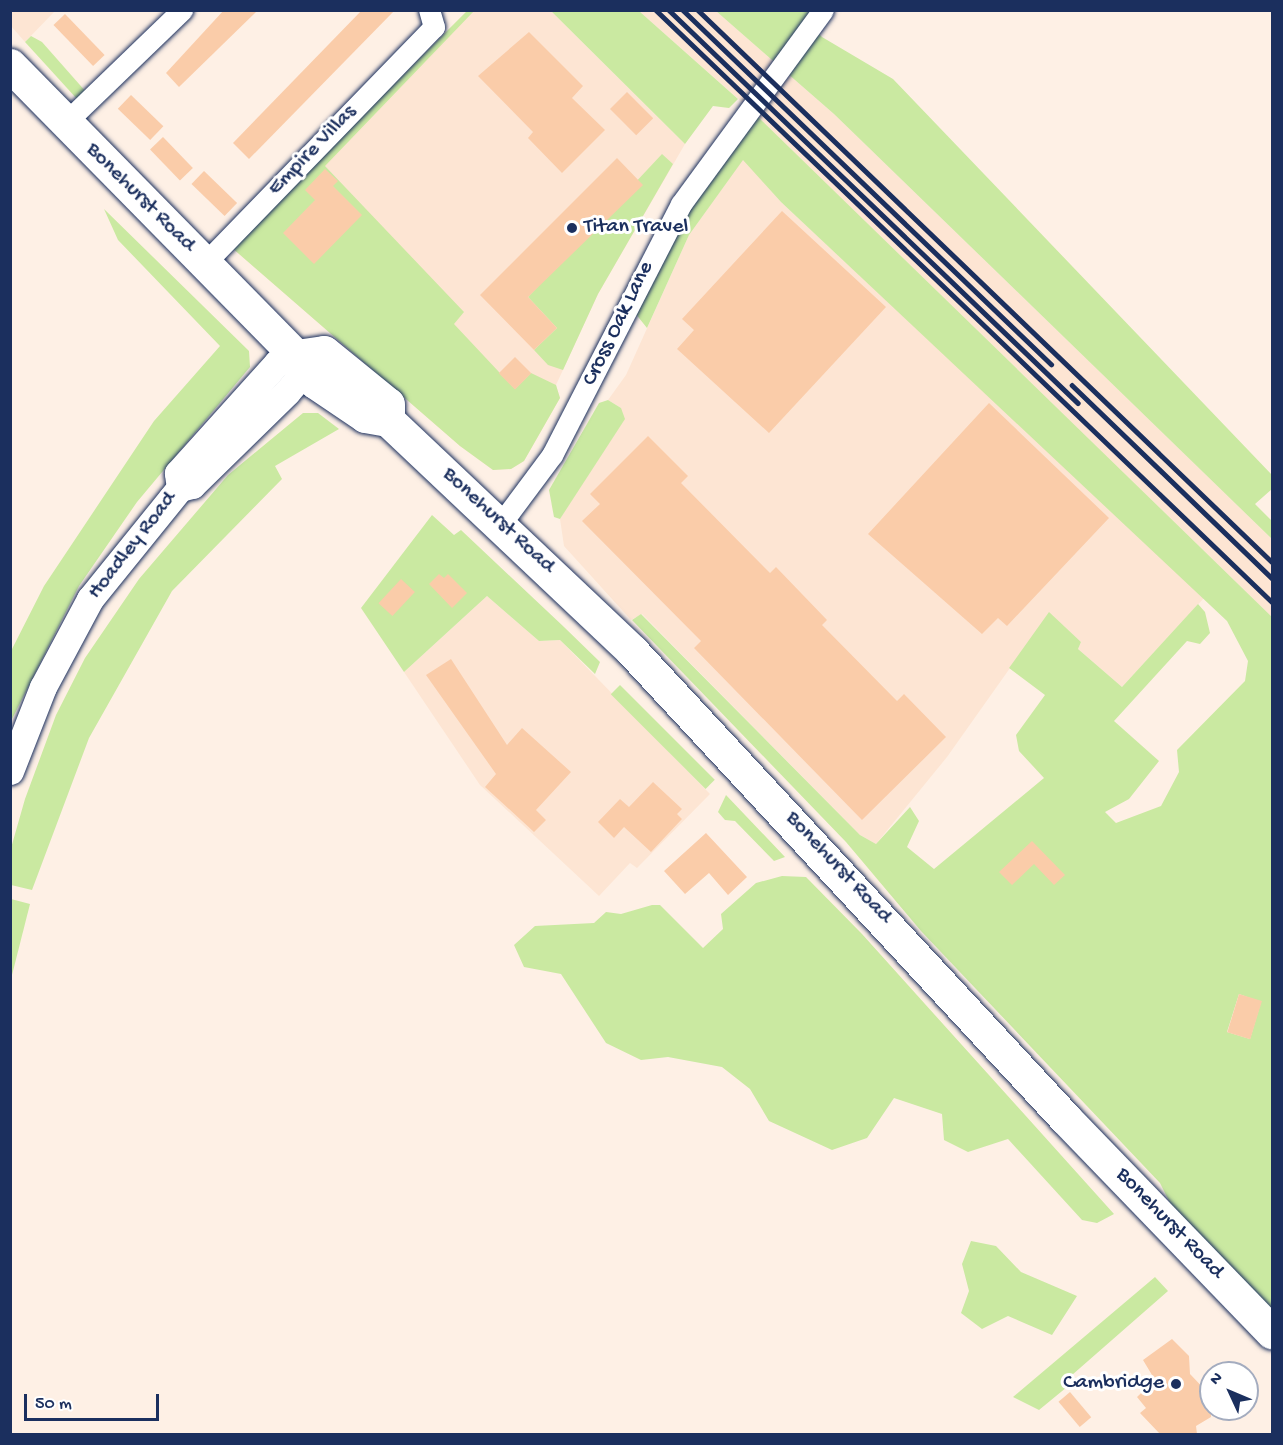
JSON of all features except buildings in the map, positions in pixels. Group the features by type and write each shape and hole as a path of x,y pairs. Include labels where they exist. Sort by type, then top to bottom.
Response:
{"main road":[{"name":"Bonehurst Road","path":"10,65 296,356 328,392 365,416 388,420 502,522 820,847 1065,1118 1272,1332"}],"street":[{"path":"65,123 182,10"},
{"name":"Empire Villas","path":"205,263 434,27 429,10"},
{"name":"Cross Oak Lane","path":"502,522 552,455 681,204 823,10"},
{"name":"Hoadley Road","path":"10,771 43,687 78,619 118,559 180,488 178,473 277,363 296,356"}],"shaded area":[{"path":"11,11 55,11 25,42 11,26"},
{"path":"467,11 551,11 685,144 598,294 556,385 560,398 524,461 511,469 493,470 460,446 231,247"},
{"path":"639,11 716,11 834,114 1272,539 1272,617 753,112"},
{"path":"743,159 781,202 1204,598 1122,687 1078,649 1081,642 1049,613 947,757 876,844 860,835 642,614 631,620 564,546 560,519 621,408 608,400 626,375 689,235"},
{"path":"487,596 539,641 560,640 710,794 637,868 630,863 599,896 480,785 404,672"}],"green space":[{"path":"467,11 474,11 325,166 464,312 454,324 515,389 531,373 556,385 560,398 524,461 511,469 493,470 460,446 231,247"},
{"path":"551,11 639,11 738,99 729,108 713,106 685,144"},
{"path":"716,11 811,11 805,20 822,37 893,79 1272,475 1272,489 1255,504 1272,521 1272,539 834,114"},
{"path":"31,36 42,42 87,93 77,99 25,42"},
{"path":"753,112 1272,617 1272,1311 1172,1207 1160,1183 921,931 846,842 632,620 641,614 860,835 876,844 910,807 919,821 907,847 934,869 1044,778 1019,751 1016,735 1045,695 1009,668 1049,612 1081,642 1078,649 1122,687 1198,604 1205,612 1210,633 1200,644 1187,641 1114,721 1159,761 1129,799 1105,812 1116,823 1161,806 1179,772 1177,750 1245,681 1248,661 1227,621 781,202 743,160 689,235 647,328 635,313 646,284 707,176","holes":["1239,994 1261,1002 1250,1039 1227,1032"]},
{"path":"662,154 673,164 598,294 563,370 548,365 534,350 557,328 528,297"},
{"path":"104,209 249,351 250,367 137,502 79,586 11,721 11,651 44,586 154,421 220,346 118,240"},
{"path":"608,400 621,408 625,419 560,519 554,517 549,490 599,403"},
{"path":"303,413 318,413 339,429 275,466 282,479 172,591 89,738 32,890 11,885 11,848 25,799 56,715 85,658 139,579 228,475"},
{"path":"432,515 454,535 461,530 600,662 595,674 560,640 539,641 487,596 404,672 361,608"},
{"path":"620,685 715,780 706,789 611,694"},
{"path":"726,795 785,857 774,861 735,821 725,820 718,812"},
{"path":"782,876 806,877 862,934 1114,1214 1097,1223 1082,1220 1008,1139 968,1152 944,1140 942,1114 894,1098 867,1138 832,1150 769,1121 750,1089 722,1067 668,1057 641,1060 606,1043 561,974 524,967 514,945 535,926 594,923 606,912 621,914 660,905 703,948 723,929 721,914 756,883"},
{"path":"10,899 30,904 11,979"},
{"path":"971,1241 996,1246 1021,1272 1077,1296 1052,1335 1008,1316 982,1329 961,1313 969,1291 962,1264"},
{"path":"1155,1277 1168,1291 1064,1382 1067,1387 1039,1410 1013,1397"}],"railway":[{"path":"656,10 1272,602"},
{"path":"669,10 1078,403"},
{"path":"683,10 1051,364"},
{"path":"698,10 1272,562"},
{"path":"1072,385 1272,578"}],"place":[{"name":"Titan Travel","path":"572,228"},
{"name":"Cambridge","path":"1176,1384"}]}
